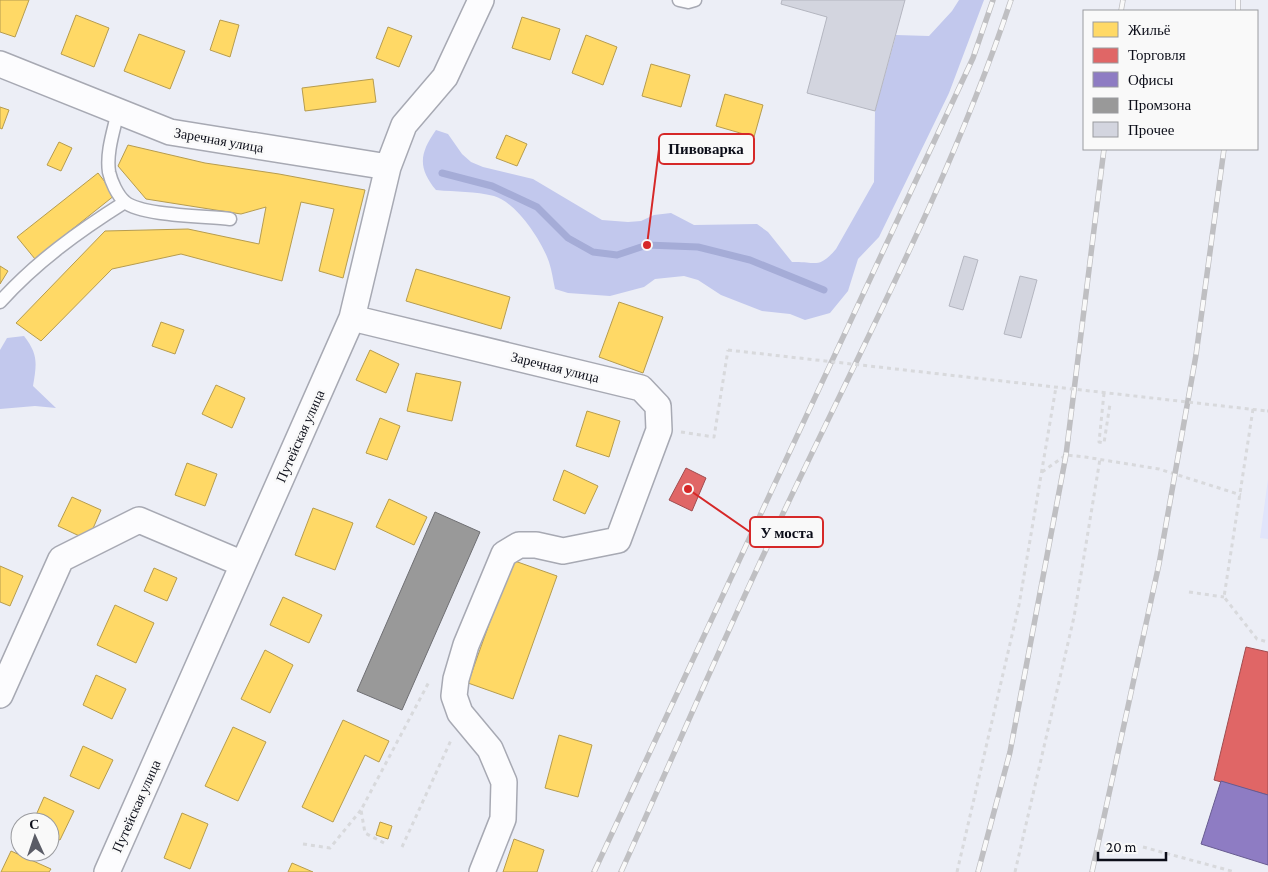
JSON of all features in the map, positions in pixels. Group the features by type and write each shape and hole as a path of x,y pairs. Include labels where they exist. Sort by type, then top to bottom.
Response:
{"street":[{"name":"Путейская улица","path":"107,872 352,318 388,168 404,124 445,77 480,0"},
{"name":"Заречная улица","path":"0,64 170,132 388,168"},
{"name":"Заречная улица","path":"352,318 641,388 658,406 660,430 618,540 563,551 536,545 519,546 504,554 466,645 456,679 454,696 460,713"},
{"path":"0,695 61,559 140,520 243,564"},
{"path":"460,713 490,749 504,782 503,819 482,872"}],"lane":[{"path":"680,0 688,2 696,0"},
{"path":"118,111 109,162 109,173 115,188 125,202 144,211 230,219"},
{"path":"0,302 22,278 83,229 125,202"}],"path":[{"path":"691,432 714,437 728,350 1268,411"},
{"path":"957,872 1019,605 1056,387"},
{"path":"1104,393 1099,442 1104,443 1110,404"},
{"path":"1224,597 1253,409"},
{"path":"1042,472 1066,455 1158,469 1241,495"},
{"path":"1015,872 1074,617 1100,459"},
{"path":"1189,592 1224,597 1257,639 1268,642"},
{"path":"303,844 330,848 361,810 431,679"},
{"path":"402,846 447,749 460,713"},
{"path":"361,810 364,833 384,842"},
{"path":"1144,848 1236,872"}],"shaded area":[{"path":"959,0 984,0 949,93 879,237 858,259 848,291 830,313 805,320 790,314 762,311 721,295 698,280 684,276 655,279 644,287 610,296 568,293 555,289 546,253 527,223 511,206 487,194 436,190 426,175 423,161 424,154 426,146 436,130 448,134 462,154 471,162 483,167 533,179 602,220 641,221 654,215 671,213 694,225 757,224 768,232 792,262 820,262 830,256 836,249 874,182 875,111 896,35 929,36 952,11"},
{"path":"24,336 32,348 35,359 33,386 56,408 35,406 0,409 0,350 7,338"},
{"path":"1268,479 1268,539 1260,538"}],"building: Жильё":[{"path":"0,0 29,0 15,37 0,32"},
{"path":"76,15 109,28 94,67 61,54"},
{"path":"522,17 560,29 550,60 512,48"},
{"path":"220,20 239,25 230,57 210,50"},
{"path":"388,27 412,36 399,67 376,58"},
{"path":"139,34 185,51 170,89 124,71"},
{"path":"586,35 617,47 603,85 572,73"},
{"path":"651,64 690,75 681,107 642,96"},
{"path":"373,79 376,102 305,111 302,88"},
{"path":"725,94 763,105 754,137 716,126"},
{"path":"0,107 9,110 2,129 0,128"},
{"path":"506,135 527,144 517,166 496,158"},
{"path":"59,142 72,148 61,171 47,165"},
{"path":"128,145 205,163 365,190 343,278 319,271 334,209 301,202 282,281 181,254 112,269 41,341 16,323 105,231 188,229 259,244 266,207 241,214 146,199 118,166"},
{"path":"98,173 115,195 35,259 17,237"},
{"path":"0,266 8,271 0,284"},
{"path":"416,269 510,297 501,329 406,301"},
{"path":"619,302 663,317 643,373 599,357"},
{"path":"161,322 184,330 175,354 152,346"},
{"path":"370,350 399,364 386,393 356,380"},
{"path":"416,373 461,382 452,421 407,411"},
{"path":"216,385 245,398 232,428 202,414"},
{"path":"587,411 620,421 609,457 576,446"},
{"path":"380,418 400,426 387,460 366,453"},
{"path":"187,463 217,474 205,506 175,495"},
{"path":"564,470 598,486 585,514 553,500"},
{"path":"72,497 101,510 88,540 58,526"},
{"path":"389,499 427,517 414,545 376,527"},
{"path":"313,508 353,523 335,570 295,555"},
{"path":"512,560 557,576 513,699 468,683"},
{"path":"0,566 23,576 10,606 0,602"},
{"path":"154,568 177,578 167,601 144,591"},
{"path":"283,597 322,615 309,643 270,625"},
{"path":"115,605 154,623 136,663 97,645"},
{"path":"265,650 293,665 270,713 241,699"},
{"path":"96,675 126,689 112,719 83,705"},
{"path":"343,720 389,741 379,762 365,755 333,822 302,807"},
{"path":"233,727 266,742 238,801 205,786"},
{"path":"559,735 592,745 578,797 545,788"},
{"path":"83,746 113,760 99,789 70,776"},
{"path":"44,797 74,811 60,840 60,812 37,812"},
{"path":"182,813 208,824 190,869 164,858"},
{"path":"380,822 392,826 388,839 376,835"},
{"path":"514,839 544,850 537,872 503,872"},
{"path":"10,853 10,862 35,862 51,869 49,872 1,872"},
{"path":"292,863 313,872 288,872"}],"building: Торговля":[{"path":"686,468 706,478 692,511 669,500"},
{"path":"1246,647 1268,652 1268,795 1214,780"}],"building: Офисы":[{"path":"1221,781 1268,795 1268,865 1201,844"}],"building: Промзона":[{"path":"435,512 480,532 402,710 357,691"}],"building: Прочее":[{"path":"782,0 905,0 875,111 807,93 827,17 781,4"},
{"path":"964,256 978,260 963,310 949,306"},
{"path":"1020,276 1037,280 1021,338 1004,334"}],"waterway":[{"path":"442,173 492,186 537,207 568,238 593,252 617,255 647,245 698,247 750,260 824,290"}],"railway":[{"path":"594,872 973,58 993,0"},
{"path":"621,872 759,565 933,199 961,134 1011,0"},
{"path":"1121,10 1123,0"},
{"path":"1238,0 1238,10"},
{"path":"978,872 1010,752 1066,455 1104,150"},
{"path":"1092,872 1159,564 1196,355 1224,150"}],"place":[{"name":"Пивоварка","path":"647,245"},
{"name":"У моста","path":"688,489"}]}
